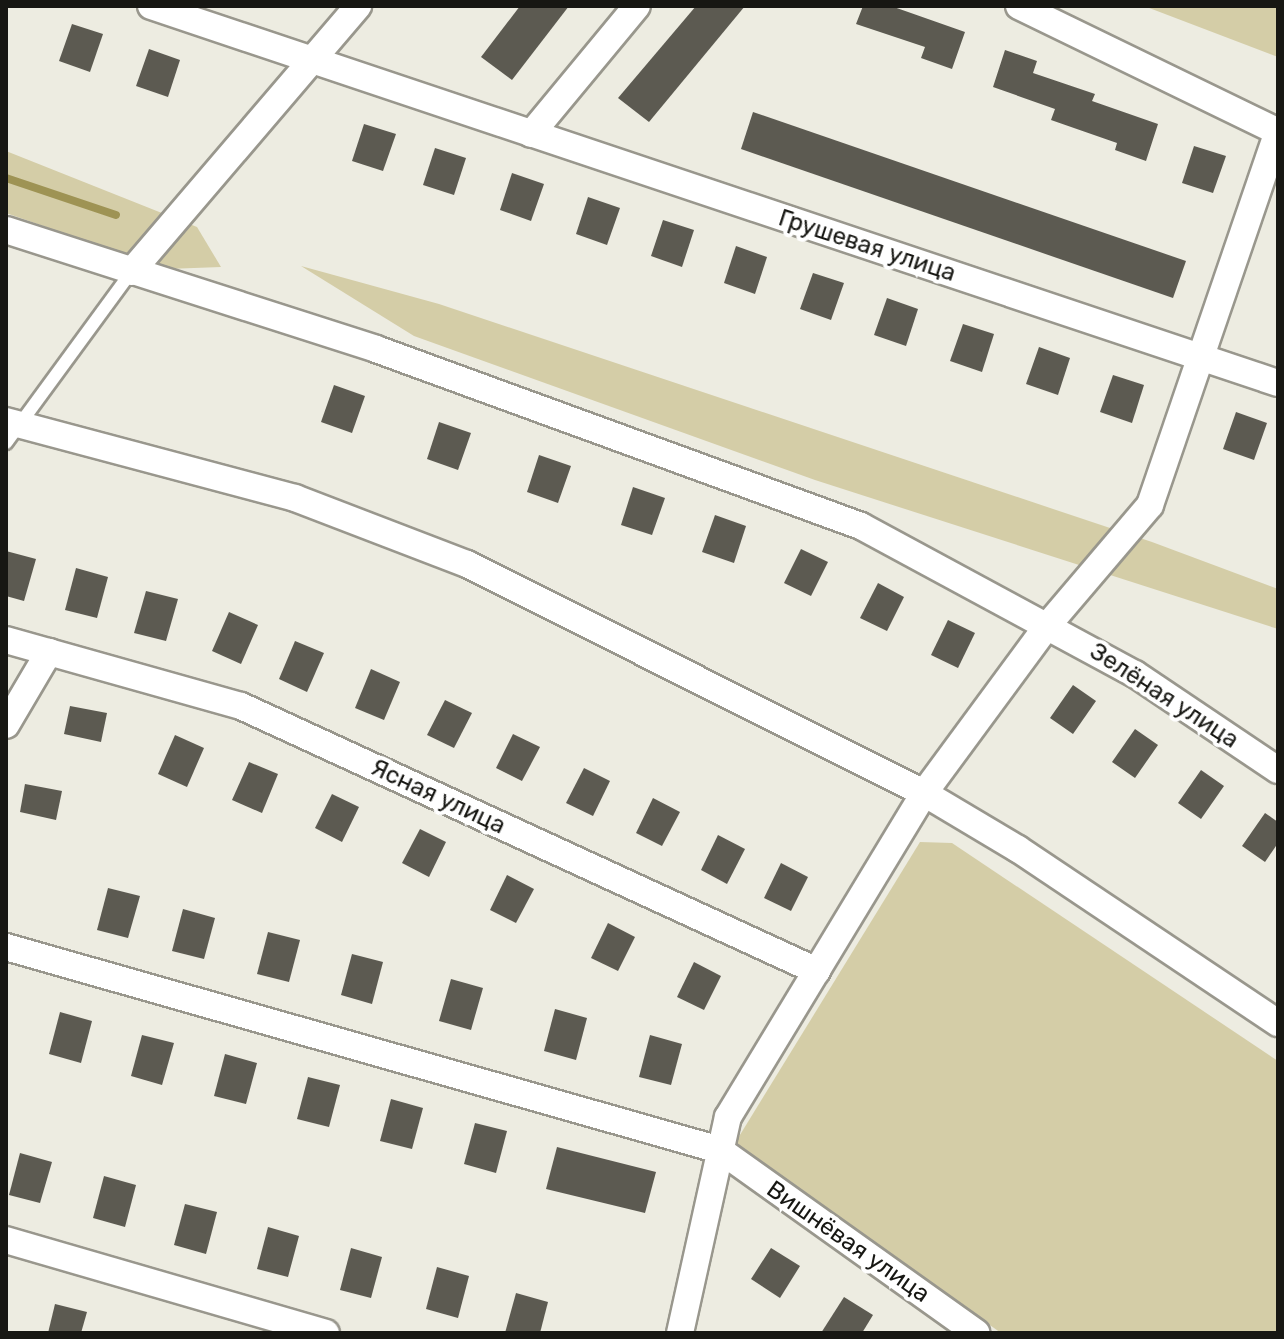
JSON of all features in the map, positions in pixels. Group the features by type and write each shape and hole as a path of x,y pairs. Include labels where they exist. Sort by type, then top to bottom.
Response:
{"street":[{"name":"Грушевая улица","path":"151,6 1278,383"},
{"path":"131,272 358,6"},
{"path":"531,134 637,6"},
{"path":"680,1333 728,1117 924,793 1048,625 1150,505 1203,358 1278,132 1019,6"},
{"name":"Зелёная улица","path":"6,230 376,349 861,526 1135,674 1278,770"},
{"path":"11,430 295,498 467,564 924,793 1018,849 1278,1023"},
{"name":"Ясная улица","path":"6,640 241,706 817,971"},
{"path":"6,725 49,652"},
{"path":"6,947 720,1150"},
{"name":"Вишнёвая улица","path":"720,1150 977,1333"},
{"path":"6,1240 326,1333"}],"lane":[{"path":"11,430 131,272"}],"shaded area":[{"path":"1144,6 1278,6 1278,57"},
{"path":"6,151 197,227 221,267 167,269 6,213"},
{"path":"301,266 439,304 1152,542 1278,589 1278,629 815,480 414,336"},
{"path":"920,842 952,843 1278,1061 1278,1333 1001,1333 735,1143"}],"building":[{"path":"520,6 569,6 512,80 481,57"},
{"path":"696,6 745,6 649,122 618,98"},
{"path":"863,6 891,6 965,32 952,69 921,58 925,47 856,24"},
{"path":"72,24 103,34 90,72 59,61"},
{"path":"149,49 180,60 168,97 136,86"},
{"path":"1005,50 1037,61 1033,73 1095,94 1092,101 1158,124 1146,161 1115,150 1117,143 1051,120 1055,109 993,87"},
{"path":"753,112 1186,261 1173,298 741,149"},
{"path":"364,124 396,134 383,171 352,161"},
{"path":"1194,146 1226,156 1213,193 1182,183"},
{"path":"435,148 466,158 454,195 423,185"},
{"path":"512,173 544,184 531,221 500,210"},
{"path":"588,197 620,208 607,245 576,234"},
{"path":"663,220 694,230 682,267 651,256"},
{"path":"736,246 767,257 755,294 724,283"},
{"path":"813,273 844,283 831,320 800,309"},
{"path":"887,298 918,309 906,346 874,335"},
{"path":"963,324 994,334 982,372 950,361"},
{"path":"1039,347 1070,358 1058,395 1026,384"},
{"path":"1113,375 1144,385 1132,423 1100,412"},
{"path":"334,385 365,396 352,433 321,422"},
{"path":"1236,412 1267,423 1254,460 1223,449"},
{"path":"439,422 471,433 458,470 427,459"},
{"path":"539,455 571,466 558,503 527,492"},
{"path":"633,487 665,498 652,535 621,525"},
{"path":"715,515 746,526 734,563 702,552"},
{"path":"801,549 828,562 811,596 784,583"},
{"path":"6,551 36,559 24,601 6,596"},
{"path":"76,568 108,577 97,618 65,610"},
{"path":"878,583 904,597 887,631 860,618"},
{"path":"146,591 178,599 166,641 134,633"},
{"path":"229,612 258,625 241,664 212,651"},
{"path":"948,620 975,633 958,668 931,655"},
{"path":"295,641 324,653 307,692 279,679"},
{"path":"371,669 400,682 384,720 355,708"},
{"path":"1073,685 1096,701 1073,734 1050,718"},
{"path":"445,700 472,713 454,748 427,735"},
{"path":"70,706 107,713 101,742 64,734"},
{"path":"1135,729 1158,745 1135,778 1112,762"},
{"path":"513,734 540,747 522,781 496,768"},
{"path":"175,735 204,748 187,787 158,774"},
{"path":"249,762 278,774 262,813 232,800"},
{"path":"584,768 610,781 593,816 566,803"},
{"path":"1201,770 1224,786 1201,819 1178,803"},
{"path":"25,784 62,791 56,820 20,812"},
{"path":"332,794 359,807 342,842 315,828"},
{"path":"653,798 680,812 662,846 636,833"},
{"path":"1265,813 1278,822 1278,843 1265,862 1242,846"},
{"path":"420,829 446,842 429,877 402,863"},
{"path":"718,835 745,849 727,884 701,870"},
{"path":"781,863 808,877 791,911 764,898"},
{"path":"507,875 534,889 516,923 490,910"},
{"path":"108,888 140,896 128,938 97,930"},
{"path":"183,909 215,918 204,959 172,951"},
{"path":"608,923 635,937 618,971 591,958"},
{"path":"268,932 300,940 289,982 257,974"},
{"path":"352,954 383,962 372,1004 341,995"},
{"path":"694,962 721,976 704,1010 677,997"},
{"path":"451,979 483,988 471,1030 439,1021"},
{"path":"555,1009 587,1018 576,1060 544,1051"},
{"path":"60,1012 92,1021 81,1063 49,1054"},
{"path":"142,1035 174,1043 162,1085 131,1076"},
{"path":"650,1035 682,1044 671,1085 639,1077"},
{"path":"225,1054 257,1063 246,1104 214,1096"},
{"path":"308,1077 340,1085 329,1127 297,1119"},
{"path":"391,1099 423,1108 412,1149 380,1141"},
{"path":"475,1123 507,1131 496,1173 464,1164"},
{"path":"557,1147 656,1172 645,1213 546,1189"},
{"path":"20,1153 52,1162 40,1203 9,1195"},
{"path":"104,1176 136,1185 125,1227 93,1218"},
{"path":"185,1204 217,1212 206,1254 174,1245"},
{"path":"268,1227 299,1236 288,1277 257,1269"},
{"path":"351,1248 382,1257 371,1298 340,1290"},
{"path":"771,1248 800,1266 780,1298 751,1279"},
{"path":"437,1267 469,1276 458,1318 426,1309"},
{"path":"516,1293 548,1302 540,1333 505,1333"},
{"path":"844,1297 873,1315 862,1333 821,1333"},
{"path":"55,1304 87,1312 81,1333 48,1333"}],"waterway":[{"path":"6,178 116,215"}]}
